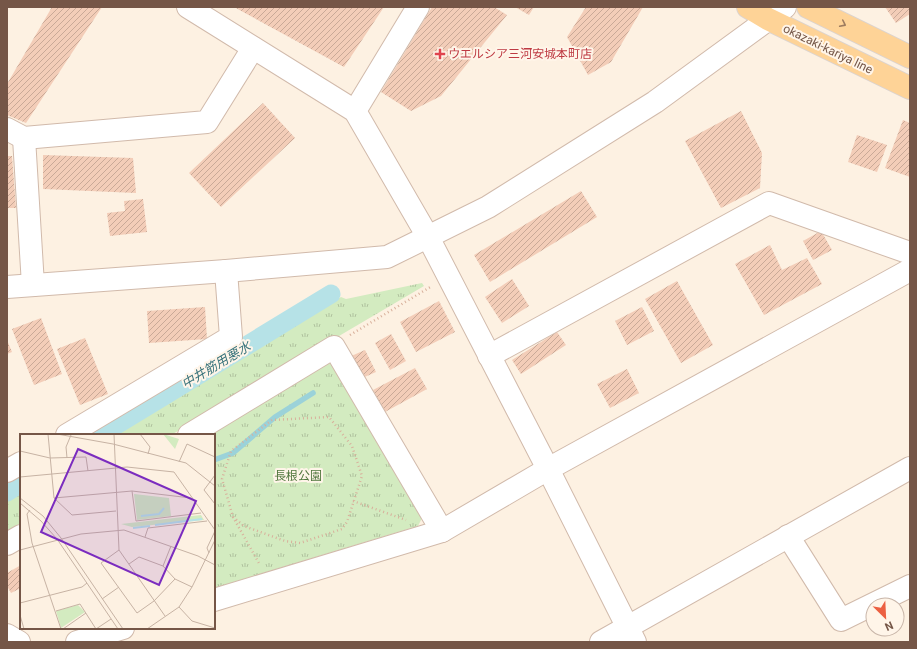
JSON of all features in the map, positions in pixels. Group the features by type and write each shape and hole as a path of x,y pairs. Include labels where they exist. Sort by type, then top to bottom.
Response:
{"main road":[{"name":"okazaki-kariya line","path":"748,7 776,13 910,88"},
{"path":"808,7 910,57"}],"street":[{"path":"188,7 355,111 428,237 548,469 631,635"},
{"path":"355,111 418,7"},
{"path":"7,287 226,271 387,257 488,207 655,102 776,13"},
{"path":"33,285 16,134 207,122 253,48"},
{"path":"489,356 769,203 910,252"},
{"path":"215,600 442,531 548,469 910,270"},
{"path":"69,434 231,337 226,271"},
{"path":"191,434 334,347 442,531"},
{"path":"7,471 20,464"},
{"path":"601,642 631,635 788,536 910,468"},
{"path":"788,536 841,620 910,586"},
{"path":"7,544 20,537"},
{"path":"77,642 120,629"},
{"path":"7,635 20,642"}],"path":[{"path":"334,347 342,340 448,276"},
{"path":"233,517 244,526 300,543 342,529 347,522 362,476 352,446 329,417 272,420 231,452 222,479 233,517 269,583"},
{"path":"353,501 406,520 419,538"}],"green space":[{"path":"422,283 424,286 173,434 115,434 341,297 346,299"},
{"name":"長根公園","path":"326,362 335,366 422,518 418,526 215,588 215,434 206,434"},
{"path":"20,492 20,524 7,531 7,499"}],"building":[{"path":"52,7 102,7 26,123 7,115 7,84"},
{"path":"234,7 384,7 344,67"},
{"name":"ウエルシア三河安城本町店","path":"432,7 494,7 507,15 441,96 411,111 381,92"},
{"path":"515,7 534,7 529,15"},
{"path":"586,7 643,7 611,62 588,75 567,37"},
{"path":"885,7 910,7 910,14 896,23"},
{"path":"263,103 295,138 221,207 189,173"},
{"path":"741,111 762,153 760,188 721,208 685,141"},
{"path":"903,120 910,123 910,177 885,168"},
{"path":"857,135 887,145 877,172 848,162"},
{"path":"43,155 133,158 136,193 43,189"},
{"path":"7,156 12,156 16,208 7,208"},
{"path":"581,191 597,217 490,282 474,255"},
{"path":"143,199 147,232 110,236 107,213 125,211 124,201"},
{"path":"821,231 832,250 813,260 803,241"},
{"path":"770,245 782,270 807,258 822,284 764,315 735,264"},
{"path":"512,279 529,306 502,323 485,297"},
{"path":"677,281 713,345 681,363 645,299"},
{"path":"439,301 455,332 416,352 400,322"},
{"path":"205,307 207,339 149,343 147,311"},
{"path":"642,307 654,331 627,345 615,321"},
{"path":"41,318 62,374 34,385 12,329"},
{"path":"557,332 566,345 521,374 512,360"},
{"path":"391,334 406,361 390,370 375,343"},
{"path":"85,338 108,394 80,405 57,349"},
{"path":"7,340 12,352 7,354"},
{"path":"365,350 376,372 360,379 349,357"},
{"path":"415,368 427,389 385,412 373,390"},
{"path":"627,369 639,393 610,408 597,384"},
{"path":"20,566 20,588 11,593 7,586 7,573"}],"waterway":[{"name":"中井筋用悪水","path":"102,434 331,294"},
{"path":"215,460 233,453 275,417 313,393"},
{"name":"中井筋用悪水","path":"7,492 20,484"}],"place":[{"name":"ウエルシア三河安城本町店","path":"440,54"}]}
